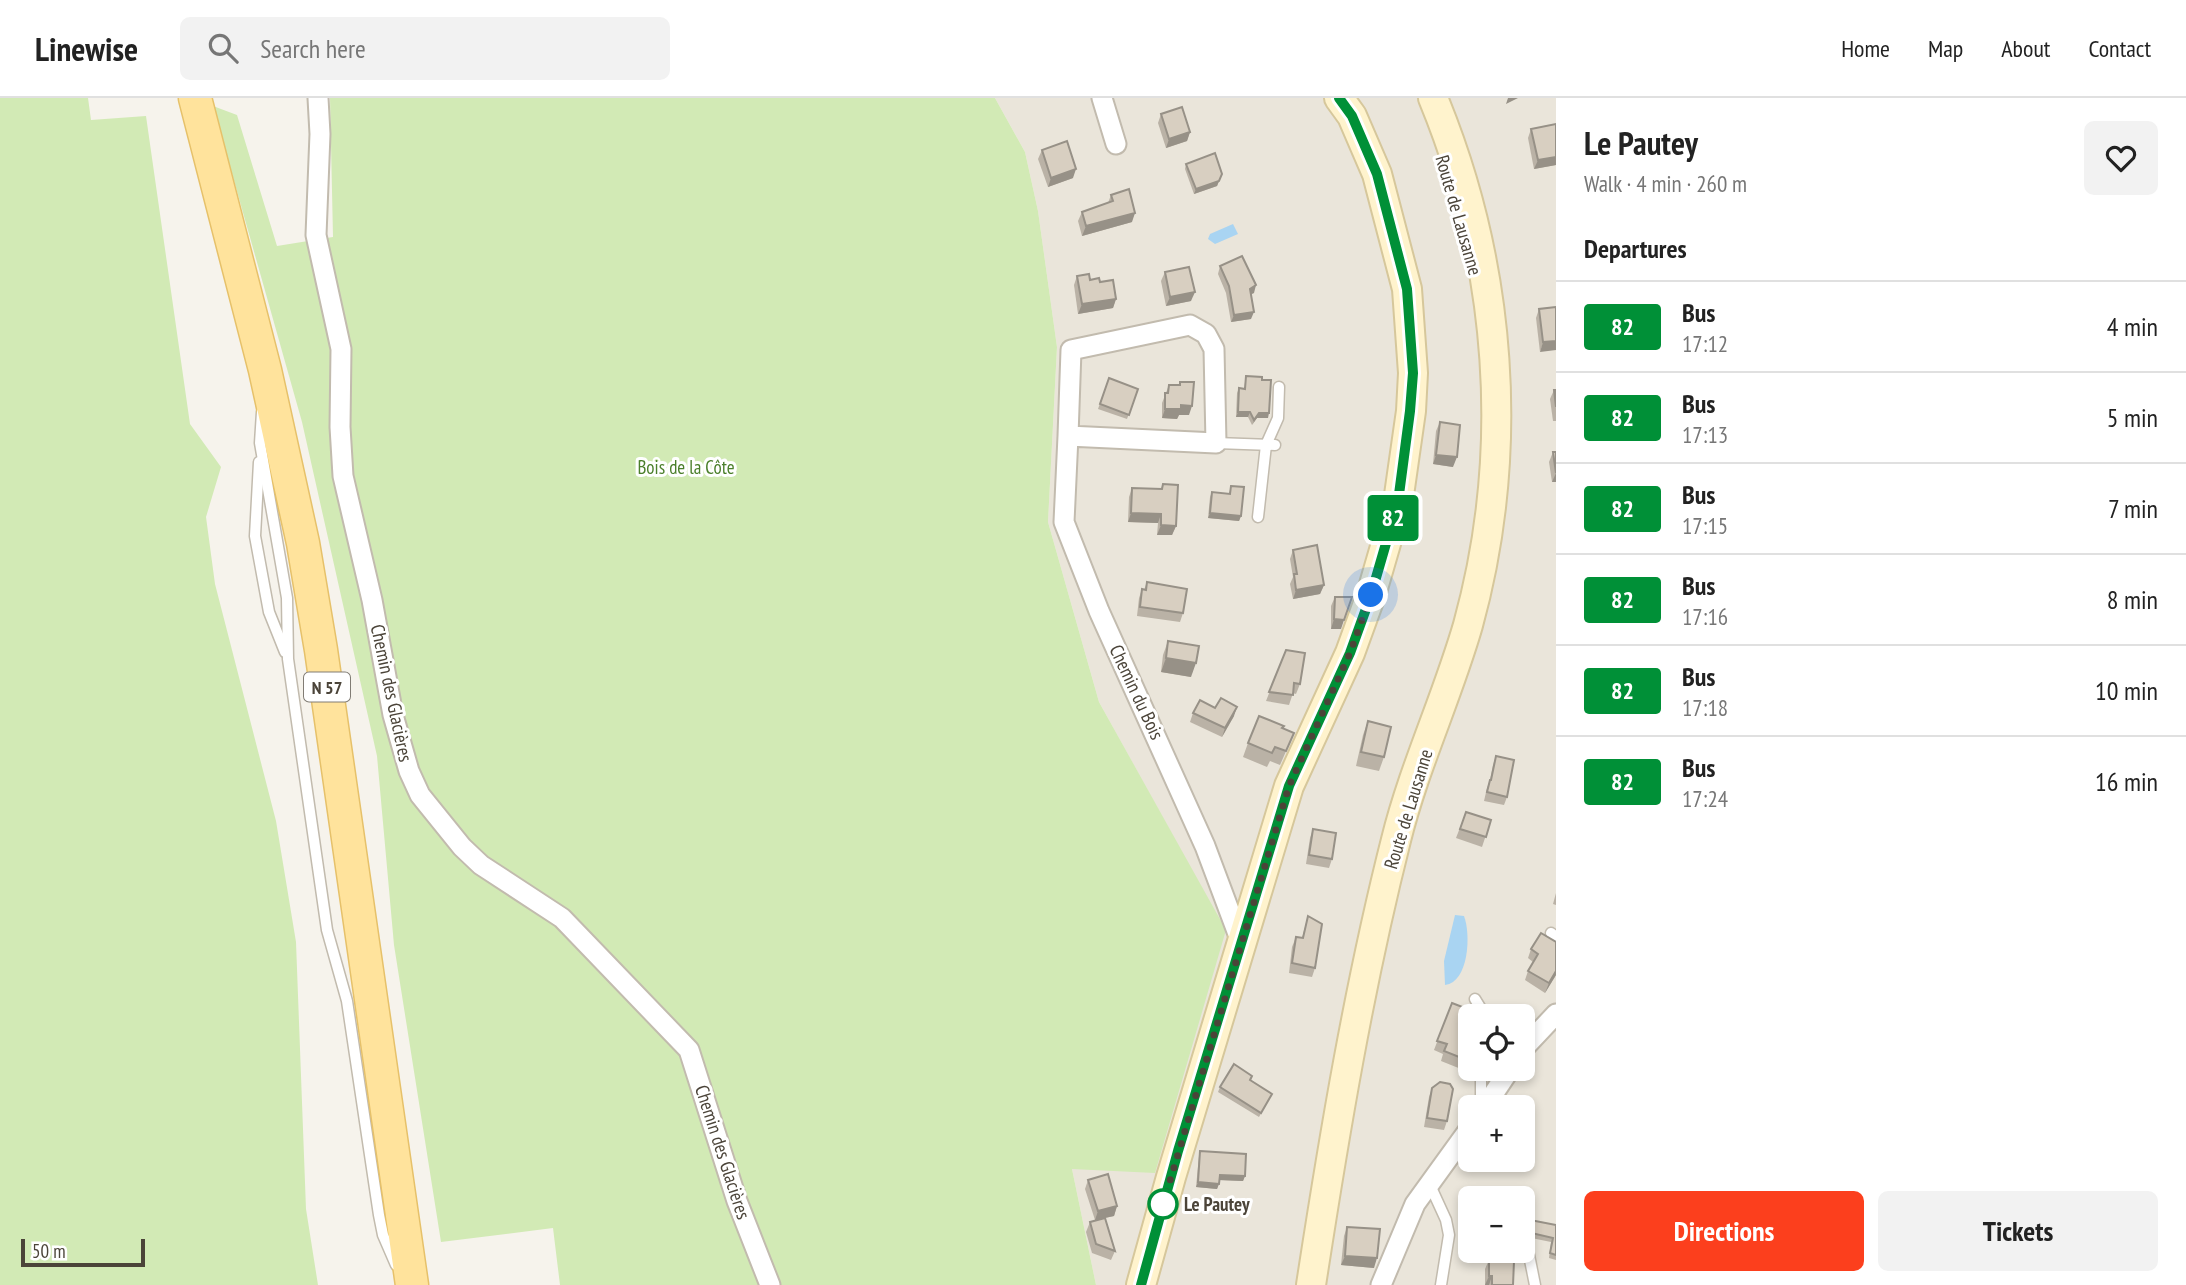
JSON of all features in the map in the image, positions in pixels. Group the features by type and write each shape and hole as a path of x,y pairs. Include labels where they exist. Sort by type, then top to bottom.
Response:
{"main road":[{"name":"N 57","path":"195,98 265,370 292,489 319,637 412,1285"},
{"path":"1141,1285 1289,786 1350,653 1371,595 1398,502 1410,411 1412,337 1407,289 1377,174 1352,116 1339,98"},
{"name":"Route de Lausanne","path":"1420,98 1451,176 1469,234 1478,284 1493,334"},
{"name":"Route de Lausanne","path":"1311,1285 1347,1073 1382,899 1405,806 1450,684 1468,624 1493,494 1497,406 1493,334 1485,270 1473,212 1433,98"}],"street":[{"name":"Chemin des Glacières","path":"318,98 320,134 316,235 341,349 340,427 343,476 372,600 393,715 409,771 420,795 461,847 481,865 562,918 689,1050 737,1200 770,1285"},
{"path":"1102,98 1116,144"},
{"name":"Chemin du Bois","path":"1216,443 1214,349 1206,334 1190,325 1070,350 1064,522 1099,611 1205,846 1241,942"},
{"path":"1068,436 1216,443"},
{"path":"1535,1036 1556,1014"},
{"path":"1381,1285 1415,1204 1458,1144"}],"lane":[{"path":"265,370 255,536 269,612 288,659"},
{"path":"1258,517 1270,445 1278,418 1279,387"},
{"path":"260,443 287,598 288,659 327,930 346,1001 383,1234 405,1285"},
{"path":"1216,443 1270,445"},
{"path":"1475,999 1478,1004"},
{"path":"1429,1184 1446,1220 1449,1235 1441,1285"},
{"path":"1531,1263 1535,1285"}],"shaded area":[{"path":"995,98 1556,98 1556,1285 1096,1285 1072,1169 1225,930 1099,702 1048,522 1057,347 1038,211 1025,152"}],"green space":[{"path":"0,98 88,98 91,120 146,116 190,424 221,467 206,517 215,584 276,821 296,942 306,1209 318,1285 0,1285"},
{"name":"Bois de la Côte","path":"330,98 995,98 1025,152 1038,211 1057,347 1048,522 1099,702 1226,930 1155,1173 1072,1169 1096,1285 560,1285 553,1228 441,1242 394,945 377,756 302,422 213,106 237,115 277,246 333,237"}],"water":[{"path":"1233,224 1238,234 1215,244 1208,239 1210,234"},
{"path":"1455,915 1464,916 1466,956 1459,975 1453,982 1445,985 1444,961"}],"building":[{"path":"1182,107 1190,132 1169,139 1161,114"},
{"path":"1556,124 1556,157 1538,160 1531,129"},
{"path":"1067,141 1076,169 1051,178 1042,150"},
{"path":"1215,153 1222,174 1219,181 1196,189 1186,164"},
{"path":"1129,189 1135,213 1086,226 1082,212 1113,201 1111,195"},
{"path":"1242,256 1256,285 1250,289 1254,312 1234,315 1229,286 1220,266"},
{"path":"1189,267 1195,292 1170,297 1165,272"},
{"path":"1089,274 1090,280 1113,280 1116,299 1082,304 1077,276"},
{"path":"1556,307 1556,341 1543,342 1539,309"},
{"path":"1246,376 1271,380 1269,413 1259,413 1254,420 1250,412 1238,412 1239,388 1245,389"},
{"path":"1109,378 1138,389 1129,415 1100,404"},
{"path":"1180,382 1194,382 1192,406 1181,405 1181,409 1165,409 1165,393 1168,393 1169,385 1180,385"},
{"path":"1440,422 1460,425 1457,457 1436,455"},
{"path":"1553,452 1556,452 1556,473"},
{"path":"1163,484 1178,485 1176,526 1161,525 1161,514 1131,513 1132,488 1162,489"},
{"path":"1231,486 1244,487 1241,516 1210,513 1212,492 1230,494"},
{"path":"1317,545 1324,585 1296,590 1294,574 1297,574 1293,550"},
{"path":"1147,582 1187,589 1183,613 1140,607 1142,589 1146,590"},
{"path":"1335,597 1352,597 1344,620 1334,619"},
{"path":"1168,641 1199,646 1196,663 1166,658"},
{"path":"1286,650 1305,653 1300,684 1294,683 1293,695 1269,692"},
{"path":"1221,698 1237,707 1225,728 1193,713 1200,700 1215,708"},
{"path":"1259,716 1294,733 1286,751 1275,747 1272,753 1248,743"},
{"path":"1368,721 1391,727 1384,757 1361,752"},
{"path":"1496,756 1514,760 1507,797 1487,792"},
{"path":"1466,812 1491,820 1486,837 1460,829"},
{"path":"1313,829 1336,833 1332,859 1309,855"},
{"path":"1308,916 1322,924 1315,968 1292,963 1296,937 1303,938"},
{"path":"1541,933 1556,942 1556,971 1549,983 1528,971 1538,954 1531,949"},
{"path":"1452,1003 1458,1005 1458,1057 1444,1051 1447,1044 1437,1041"},
{"path":"1234,1064 1252,1076 1250,1080 1272,1094 1261,1113 1220,1087"},
{"path":"1440,1082 1450,1084 1453,1089 1447,1121 1427,1118 1432,1088"},
{"path":"1200,1151 1246,1154 1245,1176 1220,1175 1219,1184 1198,1182"},
{"path":"1108,1174 1117,1206 1098,1211 1088,1180"},
{"path":"1105,1218 1115,1251 1096,1244 1090,1222"},
{"path":"1535,1221 1556,1225 1556,1255 1550,1253 1553,1238 1535,1234"},
{"path":"1347,1227 1380,1229 1377,1258 1345,1256"},
{"path":"1489,1263 1514,1263 1513,1285 1492,1285 1492,1276 1489,1276"}],"bus line":[{"name":"82","path":"1141,1285 1178,1151 1289,786 1350,653 1371,595 1398,502 1413,373 1407,289 1377,174 1352,116 1339,98"}],"place":[{"name":"Le Pautey","path":"1163,1204"}],"route":[{"path":"1163,1204 1289,786 1350,653 1371,595"}]}
